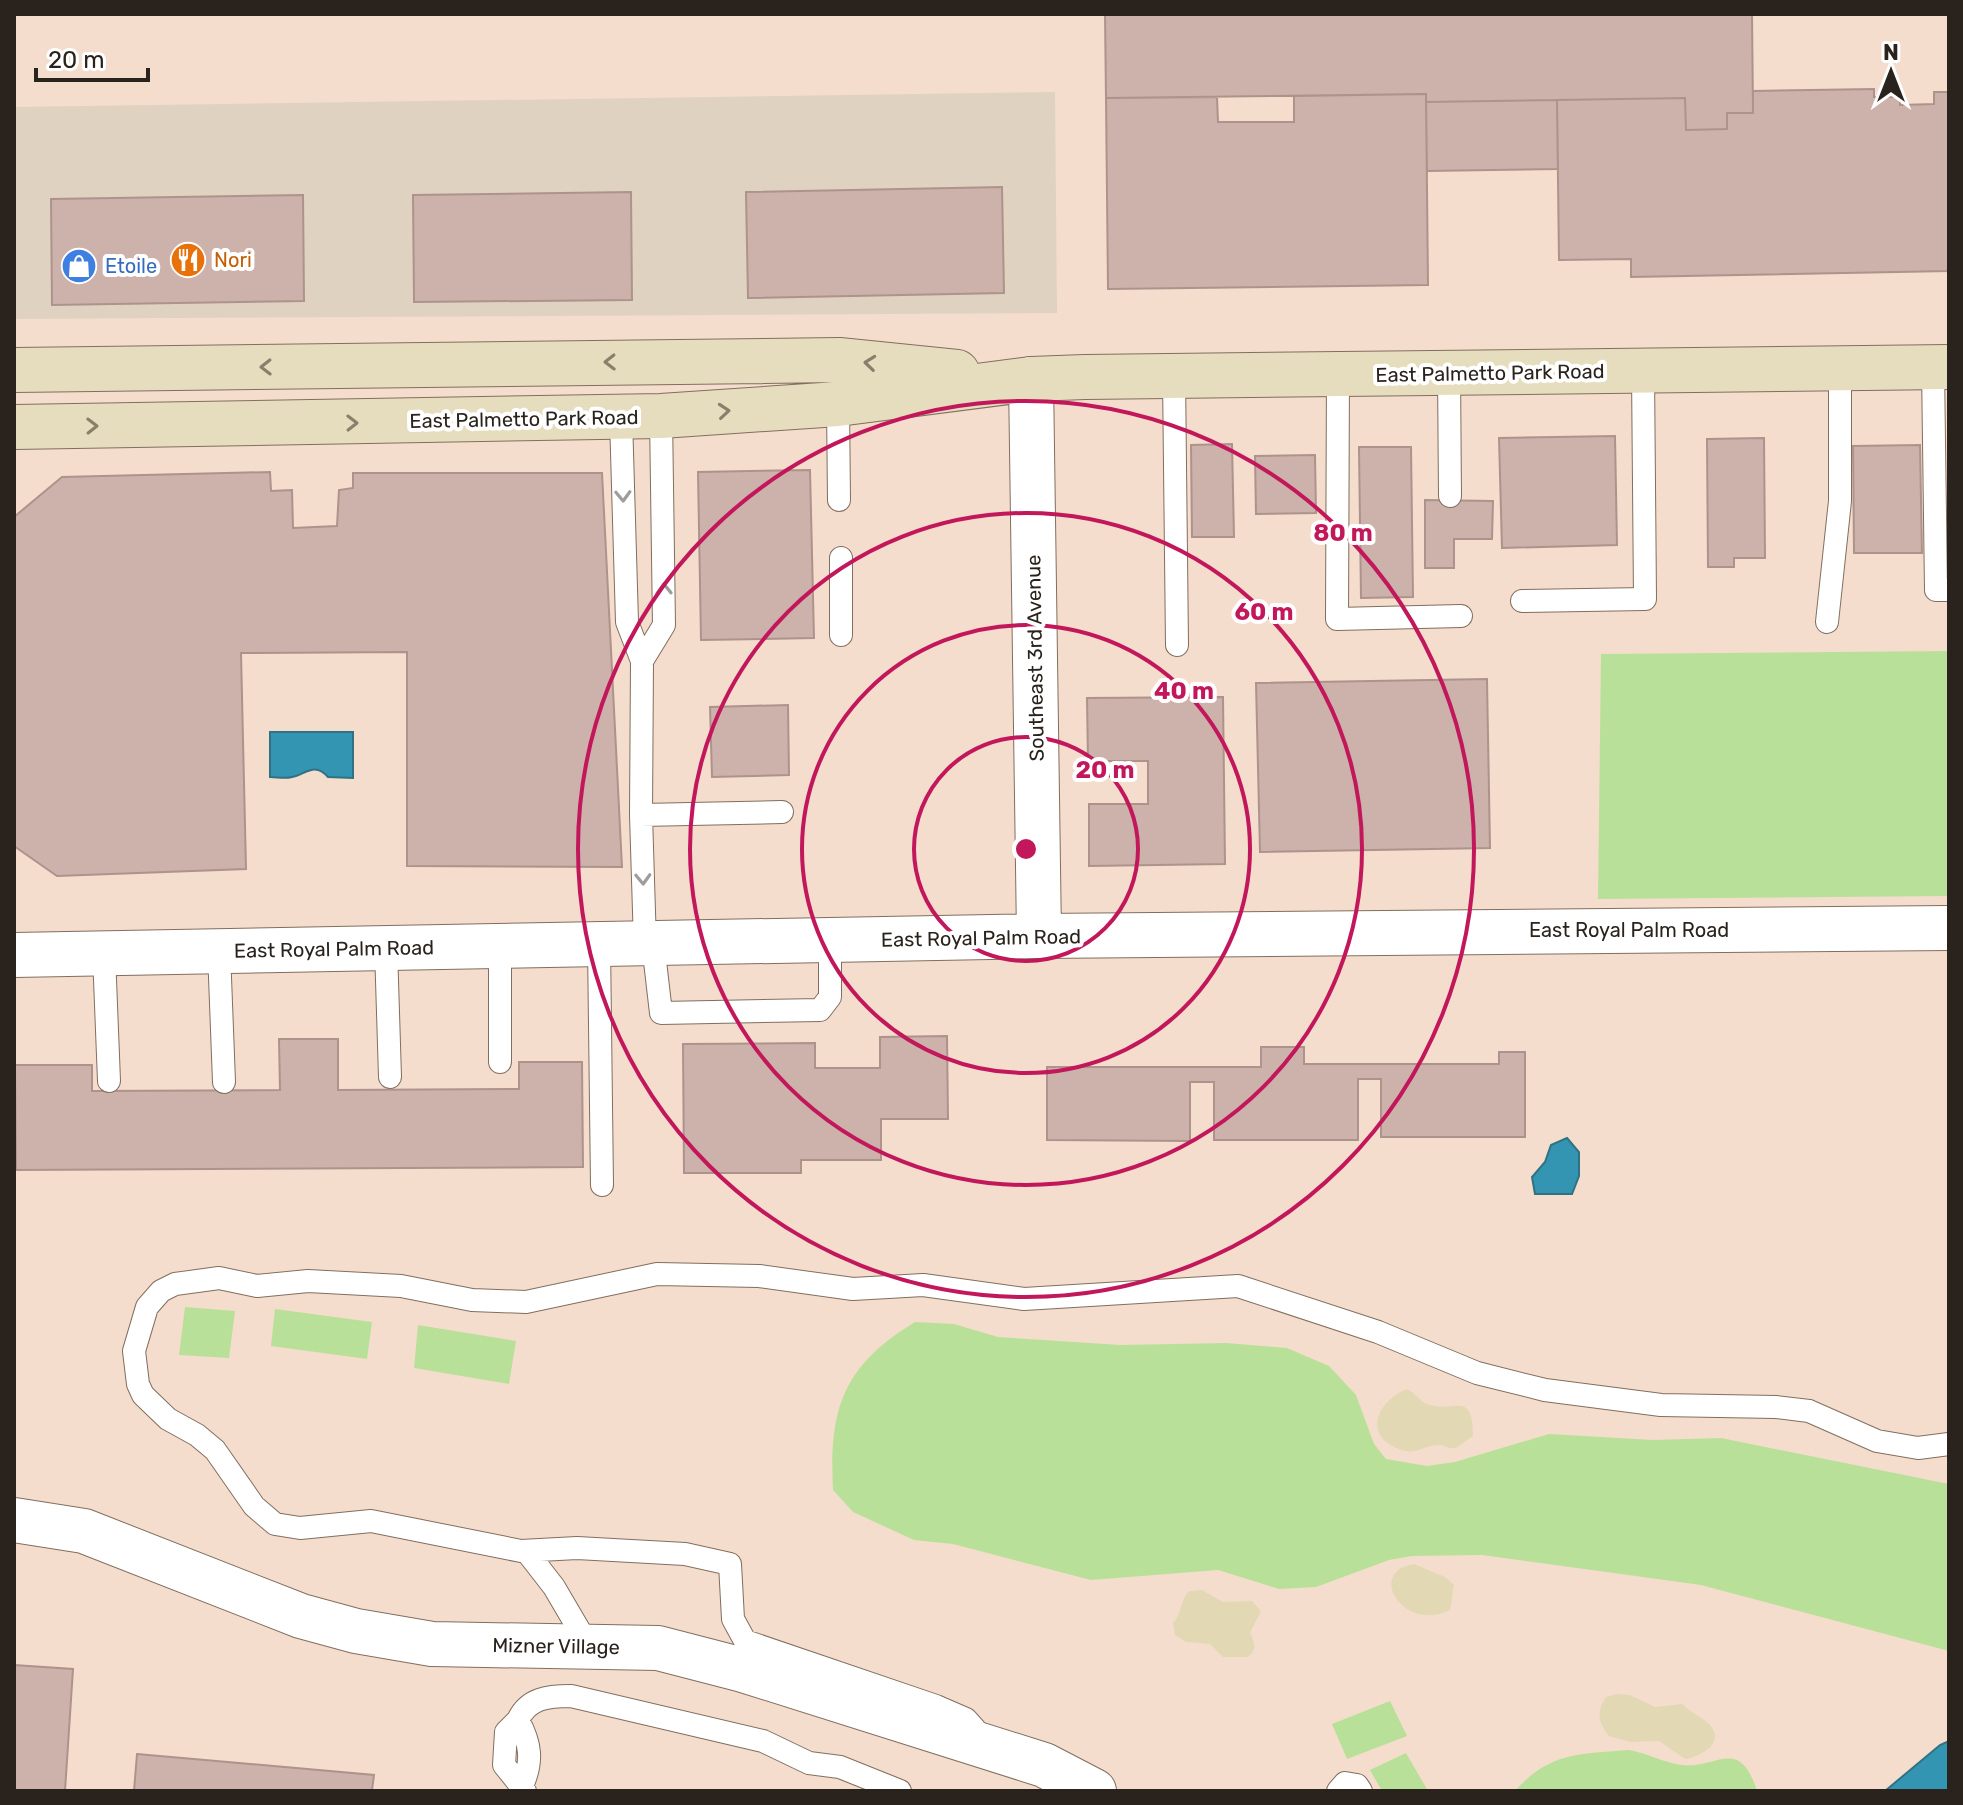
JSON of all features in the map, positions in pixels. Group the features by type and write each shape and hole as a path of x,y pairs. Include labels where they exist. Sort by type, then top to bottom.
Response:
{"main road":[{"name":"East Palmetto Park Road","path":"14,370 839,360 1031,379"},
{"name":"East Palmetto Park Road","path":"14,427 641,417 838,404 1031,379 1941,367"}],"street":[{"name":"Southeast 3rd Avenue","path":"1031,379 1039,936"},
{"name":"East Royal Palm Road","path":"14,955 1039,936 1949,928"},
{"name":"Mizner Village","path":"14,1520 84,1531 301,1616 356,1631 432,1644 658,1648 743,1670 1044,1765 1094,1791"}],"lane":[{"path":"1941,367 1936,590 1949,590"},
{"path":"1827,622 1840,501 1840,369"},
{"path":"1522,601 1645,599 1643,371"},
{"path":"1449,373 1450,496"},
{"path":"1338,374 1337,619 1461,616"},
{"path":"1174,375 1177,645"},
{"path":"838,404 839,500"},
{"path":"641,417 627,622 642,661 641,815 649,944 661,1013 820,1010 830,997 830,940"},
{"path":"641,417 664,625 642,661"},
{"path":"841,558 841,635"},
{"path":"641,815 782,812"},
{"path":"599,944 602,1185"},
{"path":"500,946 500,1062"},
{"path":"386,948 390,1077"},
{"path":"219,951 224,1082"},
{"path":"104,954 109,1081"},
{"path":"1064,1791 979,1733 966,1719 745,1641 733,1619 730,1564 685,1554 577,1548 526,1551 371,1521 300,1528 275,1524 254,1506 215,1450 197,1435 168,1419 143,1395 138,1384 134,1351 147,1307 161,1291 175,1284 219,1278 257,1286 308,1281 401,1286 472,1300 526,1302 657,1274 759,1276 853,1289 923,1285 1024,1299 1238,1286 1378,1332 1477,1373 1545,1390 1661,1405 1776,1407 1809,1411 1877,1441 1918,1448 1949,1444"},
{"path":"526,1551 554,1587 588,1645"},
{"path":"524,1789 531,1751 518,1720 524,1707 538,1700 571,1696 763,1741 809,1763 840,1767 900,1791"},
{"path":"1338,1791 1345,1783 1357,1785 1361,1791"}],"shaded area":[{"path":"1055,92 1057,313 14,319 14,107"}],"green space":[{"path":"1949,651 1949,896 1598,899 1601,654"},
{"path":"185,1307 235,1311 229,1358 179,1355"},
{"path":"275,1309 372,1322 367,1359 271,1346"},
{"path":"915,1322 954,1324 998,1337 1120,1345 1226,1343 1287,1348 1329,1366 1356,1395 1374,1444 1386,1459 1427,1466 1455,1462 1549,1434 1653,1440 1721,1438 1949,1484 1949,1651 1701,1585 1482,1555 1412,1556 1389,1560 1316,1587 1279,1589 1218,1570 1091,1580 953,1544 914,1540 853,1512 833,1490 832,1461 838,1412 856,1373 871,1355"},
{"path":"418,1325 516,1341 509,1384 414,1368"},
{"path":"1390,1701 1407,1736 1347,1759 1332,1724"},
{"path":"1629,1750 1682,1765 1735,1759 1750,1774 1757,1791 1515,1791 1540,1769 1566,1757"},
{"path":"1406,1753 1428,1791 1382,1791 1370,1770"}],"sand":[{"path":"1407,1389 1427,1404 1465,1407 1472,1421 1473,1436 1456,1448 1438,1445 1407,1451 1389,1444 1378,1429 1381,1410"},
{"path":"1414,1564 1445,1577 1454,1585 1450,1610 1433,1615 1418,1614 1396,1599 1392,1578 1400,1569"},
{"path":"1202,1590 1223,1602 1252,1601 1261,1611 1250,1633 1254,1646 1248,1657 1223,1657 1210,1644 1186,1642 1175,1635 1173,1623 1186,1595 1189,1591"},
{"path":"1630,1695 1655,1707 1682,1704 1709,1724 1714,1731 1713,1743 1704,1752 1685,1759 1659,1741 1630,1742 1609,1736 1602,1726 1600,1712 1606,1697"}],"water":[{"path":"270,732 353,732 353,778 328,777 314,769 289,778 270,777"},
{"path":"1567,1138 1579,1152 1579,1176 1572,1194 1535,1194 1532,1177 1545,1162 1551,1145"},
{"path":"1949,1741 1949,1791 1885,1791 1940,1745"}],"building":[{"path":"1105,14 1752,14 1753,113 1727,113 1727,129 1686,130 1685,98 1426,102 1426,94 1106,98"},
{"path":"1874,89 1874,97 1900,97 1900,105 1934,104 1934,92 1949,92 1949,271 1631,277 1631,259 1559,260 1557,100 1685,98 1686,130 1727,129 1727,113 1753,113 1753,91"},
{"path":"1426,94 1428,285 1108,289 1106,98 1217,97 1218,122 1294,122 1294,96"},
{"path":"1557,100 1558,169 1427,171 1426,102"},
{"path":"1002,187 1004,293 748,298 746,192"},
{"path":"631,192 632,300 414,302 413,195"},
{"path":"303,195 304,301 52,305 51,199"},
{"path":"1615,436 1617,545 1502,548 1499,438"},
{"path":"1764,438 1765,558 1734,558 1734,567 1708,567 1707,439"},
{"path":"1232,444 1234,537 1192,537 1191,445"},
{"path":"1920,445 1922,553 1854,553 1853,446"},
{"path":"1359,447 1411,447 1413,597 1361,598"},
{"path":"1315,455 1316,513 1256,514 1255,456"},
{"path":"810,470 814,638 701,640 698,472"},
{"path":"270,472 271,491 292,490 293,528 337,526 339,490 353,488 353,473 602,473 622,867 407,866 407,652 241,653 246,869 57,876 14,846 14,517 62,477"},
{"path":"1425,500 1493,501 1492,539 1454,539 1454,568 1425,568"},
{"path":"1487,679 1490,848 1260,852 1256,683"},
{"path":"1223,697 1225,864 1089,866 1089,804 1148,804 1148,761 1088,761 1087,698"},
{"path":"788,705 789,775 712,777 710,707"},
{"path":"947,1036 948,1119 881,1119 881,1160 801,1160 801,1173 684,1173 683,1044 815,1043 815,1068 880,1068 880,1037"},
{"path":"279,1039 338,1039 338,1090 519,1089 519,1062 582,1062 583,1167 16,1170 15,1065 92,1065 92,1091 280,1090"},
{"path":"1261,1047 1304,1047 1304,1064 1499,1064 1499,1052 1525,1052 1525,1137 1381,1137 1381,1079 1358,1079 1358,1140 1214,1140 1214,1082 1190,1082 1190,1141 1047,1140 1047,1067 1261,1067"},
{"path":"14,1665 73,1669 65,1791 14,1791"},
{"path":"137,1754 374,1775 372,1790 388,1791 134,1791"}],"place":[{"name":"Nori","path":"188,260"},
{"name":"Etoile","path":"79,266"}]}
